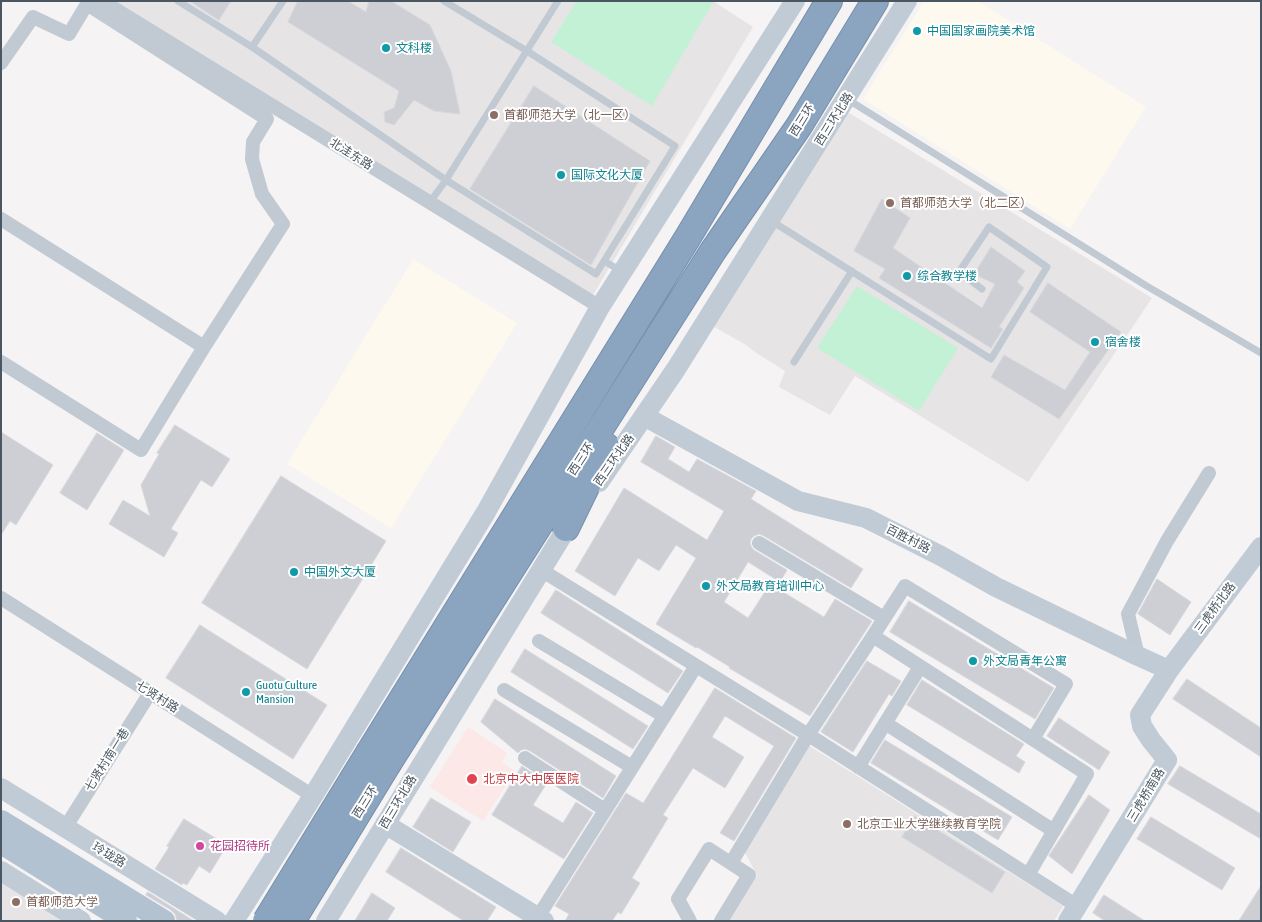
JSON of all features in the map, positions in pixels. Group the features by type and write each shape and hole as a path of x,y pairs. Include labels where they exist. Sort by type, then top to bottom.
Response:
{"highway":[{"name":"西三环","path":"292,921 380,757 829,1"},
{"path":"713,251 782,115 846,1"},
{"path":"688,237 782,115 858,1"},
{"name":"西三环","path":"266,921 380,757 661,334 713,251 799,126 875,1"},
{"path":"846,50 894,1"},
{"path":"566,528 661,334"}],"main road":[{"path":"1,821 164,921"},
{"path":"1,843 126,921"}],"street":[{"name":"北洼东路","path":"102,1 600,307"},
{"path":"234,921 313,796 486,512 600,307 795,1"},
{"name":"西三环北路","path":"326,921 566,528 676,369 907,1"},
{"path":"1,64 33,17 69,34 87,4 267,119 253,142 252,159 262,194 283,224 140,450 1,362"},
{"path":"1,219 204,347"},
{"name":"百胜村路","path":"644,416 798,501 866,518 941,556 996,587 1169,670"},
{"path":"1138,656 1128,614 1167,541 1209,472"},
{"path":"759,543 884,618"},
{"name":"三虎桥北路","path":"1169,670 1261,547"},
{"path":"541,570 808,735 1028,875 1072,914"},
{"path":"731,863 808,735 905,586 1066,684 1033,739"},
{"name":"七贤村路","path":"1,598 313,796"},
{"path":"873,636 1087,774 1028,875"},
{"path":"539,641 664,716"},
{"path":"385,824 541,919 605,810 696,666"},
{"path":"858,767 920,667"},
{"name":"三虎桥南路","path":"1072,914 1167,760 1150,740 1142,726 1140,715 1169,670"},
{"path":"504,690 632,767"},
{"name":"七贤村南一巷","path":"65,828 150,693"},
{"path":"885,724 1054,831"},
{"path":"525,758 605,810"},
{"name":"玲珑路","path":"1,788 217,921"},
{"path":"295,825 360,866"},
{"path":"280,848 299,891 281,921"},
{"path":"690,921 678,899 709,849 749,875 721,921"},
{"path":"1,871 81,921"}],"lane":[{"path":"178,1 252,47 446,180 596,274 675,146 527,51 444,1"},
{"path":"252,47 283,1"},
{"path":"430,202 446,180 558,1"},
{"path":"846,99 1145,286 1261,353"},
{"path":"770,220 991,358 1047,268 989,227 959,272 982,289"},
{"path":"604,260 622,272"},
{"path":"794,362 852,272"}],"shaded area":[{"name":"首都师范大学（北一区）","path":"107,1 713,1 753,27 590,300"},
{"path":"924,1 978,1 1146,107 1070,229 863,99"},
{"name":"首都师范大学（北二区）","path":"841,108 1152,298 1028,482 855,376 830,415 779,387 785,371 746,345 709,324"},
{"path":"413,259 517,323 391,528 287,464"},
{"name":"北京中大中医医院","path":"468,727 507,753 502,762 515,771 483,821 430,787"},
{"name":"北京工业大学继续教育学院","path":"808,745 1063,906 1054,921 728,921 757,875 744,851"},
{"name":"首都师范大学","path":"1,883 60,920 1,921"}],"green space":[{"path":"577,1 714,1 652,106 551,42"},
{"path":"857,286 958,348 919,411 817,348"}],"building":[{"path":"190,1 231,1 219,20"},
{"name":"文科楼","path":"298,1 348,1 366,12 369,1 391,1 430,25 451,71 460,114 434,111 414,100 394,125 385,122 384,112 394,108 399,91 288,22"},
{"name":"国际文化大厦","path":"534,86 650,161 591,265 470,189"},
{"name":"综合教学楼","path":"882,199 910,218 893,248 982,308 995,284 974,274 991,247 1025,271 1017,282 1024,288 999,327 1003,329 991,348 879,278 885,269 854,251"},
{"name":"宿舍楼","path":"1048,283 1121,332 1059,419 991,377 1004,355 1065,390 1090,352 1030,312"},
{"path":"175,425 230,459 212,487 201,480 171,529 178,533 164,557 109,524 123,500 150,516 141,485 159,454 157,453"},
{"path":"1,432 53,465 16,525 10,521 1,535"},
{"path":"97,433 124,450 87,510 60,493"},
{"path":"656,436 675,447 668,459 689,472 697,459 756,491 751,499 863,569 851,588 759,534 751,539 752,548 787,570 780,582 748,562 724,602 748,618 770,584 824,617 835,599 872,621 810,716 656,624 696,558 676,545 659,571 638,558 615,596 575,571 624,488 707,540 724,511 641,462"},
{"name":"中国外文大厦","path":"281,476 386,541 307,669 202,603"},
{"path":"1157,579 1191,602 1170,635 1138,614"},
{"path":"556,590 683,671 668,693 541,613"},
{"name":"外文局青年公寓","path":"909,601 1054,688 1035,719 890,632"},
{"name":"Guotu Culture Mansion","path":"200,625 327,705 293,759 166,678"},
{"path":"525,649 648,726 633,749 511,672"},
{"path":"867,661 901,681 892,696 889,694 853,752 821,732"},
{"path":"1187,679 1261,728 1261,757 1173,699"},
{"path":"922,680 1024,744 1016,756 1025,762 1019,773 907,705"},
{"path":"715,688 796,738 734,841 720,833 774,746 725,716 712,737 744,757 725,788 693,768 663,815 668,818 632,878 640,883 621,914 618,912 612,921 565,921 569,914 555,906 626,793 643,803"},
{"path":"495,699 616,776 603,798 530,751 525,749 518,753 481,722"},
{"path":"1059,718 1110,752 1099,770 1047,736"},
{"path":"885,740 1012,817 998,840 871,763"},
{"path":"522,766 547,783 533,805 563,823 576,802 593,813 564,859 492,815"},
{"path":"1180,766 1261,814 1261,839 1168,784"},
{"path":"1089,795 1110,810 1072,874 1049,856"},
{"path":"431,798 471,822 453,852 413,827"},
{"path":"915,816 1005,872 992,893 902,837"},
{"path":"1151,817 1235,868 1222,890 1137,839"},
{"path":"184,819 227,845 210,873 199,866 187,885 183,883 182,885 155,869"},
{"path":"401,848 496,907 487,921 464,921 386,872"},
{"path":"1261,886 1261,921 1239,921"},
{"path":"148,892 194,921 177,921 175,914 171,910 146,895"},
{"path":"372,893 395,908 387,921 355,921"},
{"path":"1104,895 1145,921 1105,921 1093,913"}],"place":[{"name":"中国国家画院美术馆","path":"917,31"},
{"name":"文科楼","path":"386,48"},
{"name":"首都师范大学（北一区）","path":"494,115"},
{"name":"国际文化大厦","path":"561,175"},
{"name":"首都师范大学（北二区）","path":"890,203"},
{"name":"综合教学楼","path":"907,276"},
{"name":"宿舍楼","path":"1095,342"},
{"name":"中国外文大厦","path":"294,572"},
{"name":"外文局教育培训中心","path":"706,586"},
{"name":"外文局青年公寓","path":"973,661"},
{"name":"Guotu Culture Mansion","path":"246,692"},
{"name":"北京中大中医医院","path":"472,779"},
{"name":"北京工业大学继续教育学院","path":"847,824"},
{"name":"花园招待所","path":"200,846"},
{"name":"首都师范大学","path":"16,902"}]}
